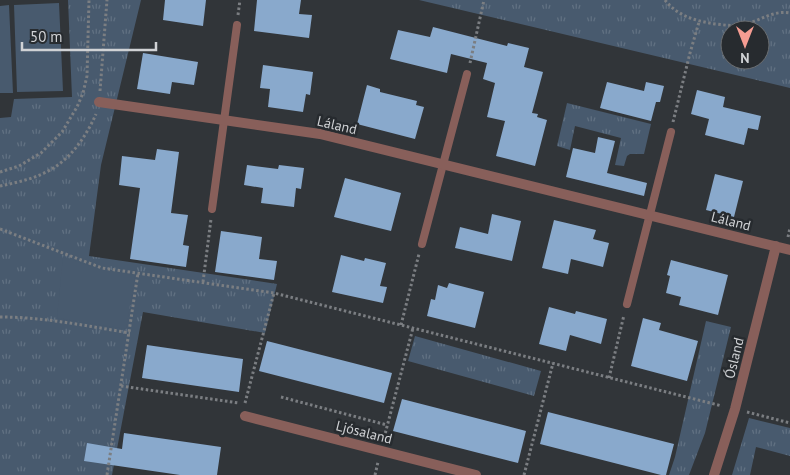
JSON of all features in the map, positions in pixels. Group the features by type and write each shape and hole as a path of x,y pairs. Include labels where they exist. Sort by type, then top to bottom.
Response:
{"street":[{"name":"Láland","path":"99,102 320,134 790,250"},
{"name":"Ósland","path":"714,475 735,409 776,246"},
{"name":"Ljósaland","path":"244,413 476,475"}],"lane":[{"path":"212,209 236,25"},
{"path":"422,244 467,74"},
{"path":"627,304 670,132"}],"path":[{"path":"0,172 19,166 41,153 62,132 77,107 83,94 87,76 88,0"},
{"path":"0,186 52,170 67,158 81,142 98,109 107,0"},
{"path":"467,74 484,0"},
{"path":"665,0 681,14 699,21 734,26 748,24 776,13 790,13"},
{"path":"670,132 699,21"},
{"path":"203,282 212,209"},
{"path":"0,229 102,268 274,293 726,407"},
{"path":"401,325 422,244"},
{"path":"107,475 138,273"},
{"path":"244,413 274,293"},
{"path":"609,378 627,304"},
{"path":"0,317 55,321 130,333"},
{"path":"383,443 413,328"},
{"path":"524,475 553,364"},
{"path":"121,386 245,404"},
{"path":"281,397 387,425"},
{"path":"745,412 790,423"},
{"path":"375,475 379,459"}],"green space":[{"path":"68,0 141,0 101,165 89,256 277,284 265,333 143,312 112,475 0,475 0,118 11,117 14,99 72,97"},
{"path":"419,0 790,0 790,88"},
{"path":"59,3 63,91 17,92 14,5"},
{"path":"9,5 13,93 0,93 0,6"},
{"path":"567,103 651,124 644,154 630,154 627,156 624,166 615,165 621,138 575,126 570,150 557,146"},
{"path":"63,256 83,264 135,275 126,329 57,318"},
{"path":"706,321 731,327 705,433 689,475 669,475 675,457"},
{"path":"415,336 541,371 534,396 408,361"},
{"path":"749,418 790,428 790,456 756,447 750,475 732,475"}],"building":[{"path":"165,0 206,0 203,26 163,20"},
{"path":"257,0 301,0 299,14 312,15 309,38 254,31"},
{"path":"433,27 507,46 508,43 529,48 524,67 543,72 532,113 538,114 537,117 547,120 535,166 496,156 505,121 487,117 495,83 483,79 487,63 451,54 447,73 390,59 398,30 430,37"},
{"path":"143,53 198,62 194,85 172,82 170,94 137,89"},
{"path":"263,65 313,72 310,95 306,94 303,112 268,107 270,89 260,88"},
{"path":"607,82 644,91 646,82 664,86 660,102 656,102 651,121 600,108"},
{"path":"367,85 380,89 380,92 417,101 416,105 424,107 415,139 357,124"},
{"path":"697,90 725,97 723,107 761,116 758,130 748,128 744,145 705,135 709,119 691,114"},
{"path":"598,137 615,141 607,173 647,183 644,196 566,177 573,148 595,153"},
{"path":"157,149 179,152 171,213 188,215 183,245 189,246 186,267 130,259 140,188 119,185 122,156 155,160"},
{"path":"247,165 278,169 279,165 304,168 301,189 296,188 294,207 261,203 263,188 244,185"},
{"path":"715,174 743,181 734,217 706,210"},
{"path":"345,178 401,193 391,231 334,217"},
{"path":"492,214 521,221 512,261 455,248 460,227 488,234"},
{"path":"554,220 596,230 593,239 609,243 603,267 571,259 568,274 542,268"},
{"path":"221,231 262,237 259,259 277,261 274,280 215,272"},
{"path":"341,255 364,261 365,258 386,263 380,286 387,287 383,303 332,292"},
{"path":"671,260 728,275 718,315 679,305 681,297 666,293 670,276 667,275"},
{"path":"449,283 484,292 475,328 427,316 431,299 435,300 438,285 447,288"},
{"path":"549,307 575,314 576,311 607,319 601,344 570,335 566,351 539,344"},
{"path":"643,318 661,323 659,330 698,341 687,381 631,366"},
{"path":"267,341 392,373 384,403 259,371"},
{"path":"147,345 243,359 239,392 142,378"},
{"path":"402,399 526,431 518,463 393,431"},
{"path":"548,412 674,444 666,475 540,444"},
{"path":"124,433 221,447 217,475 180,475 84,461 87,443 122,449"}]}
